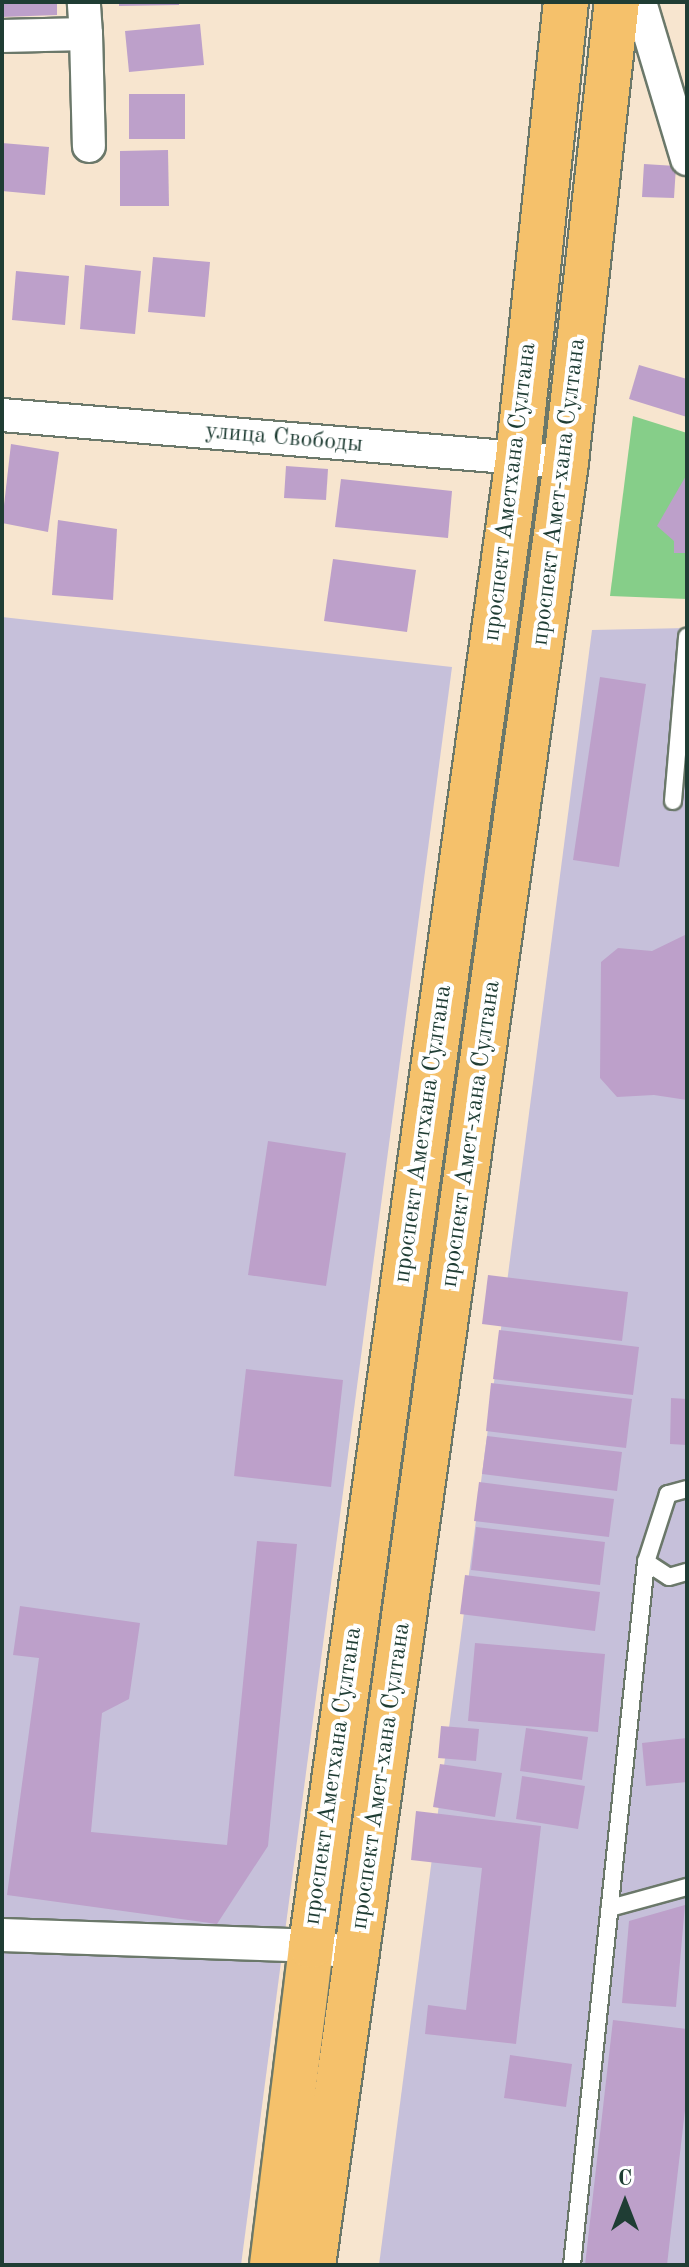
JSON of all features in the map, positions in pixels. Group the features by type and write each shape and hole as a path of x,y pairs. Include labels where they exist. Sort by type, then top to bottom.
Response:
{"main road":[{"name":"проспект Аметхана Султана","path":"272,2265 311,1946 518,458 566,2"},
{"name":"проспект Амет-хана Султана","path":"313,2265 566,462 617,2"}],"street":[{"path":"84,2 89,146"},
{"path":"640,2 687,159"},
{"path":"2,36 86,34"},
{"name":"улица Свободы","path":"2,415 566,462"},
{"path":"2,1935 311,1946 357,1954"}],"lane":[{"path":"673,801 687,637"},
{"path":"572,2265 646,1562 668,1494 687,1489"},
{"path":"646,1562 669,1577 687,1572"},
{"path":"610,1908 687,1887"}],"shaded area":[{"path":"2,617 452,667 241,2265 2,2265"},
{"path":"687,628 687,2265 379,2265 592,630"}],"green space":[{"path":"633,416 687,433 687,599 610,596"}],"building":[{"path":"2,2 57,2 57,15 2,17"},
{"path":"119,2 179,2 179,5 119,6"},
{"path":"200,24 204,65 129,72 125,31"},
{"path":"129,94 185,94 185,139 129,139"},
{"path":"2,143 49,147 45,195 2,191"},
{"path":"168,150 169,206 120,206 120,151"},
{"path":"644,164 676,166 674,198 642,197"},
{"path":"153,257 210,262 205,317 148,312"},
{"path":"85,265 141,271 135,334 80,329"},
{"path":"16,271 69,276 65,325 12,320"},
{"path":"639,365 687,379 687,417 629,399"},
{"path":"11,444 59,452 48,532 2,523"},
{"path":"286,466 328,469 326,500 284,498"},
{"path":"687,474 687,553 674,553 674,541 657,526"},
{"path":"341,479 452,491 448,538 335,527"},
{"path":"58,520 117,529 113,600 52,595"},
{"path":"333,559 416,570 407,632 324,621"},
{"path":"600,677 646,684 619,867 573,860"},
{"path":"687,934 687,1100 654,1095 617,1097 600,1078 601,962 618,948 652,951"},
{"path":"268,1141 346,1153 326,1286 248,1275"},
{"path":"488,1275 628,1292 622,1341 482,1324"},
{"path":"499,1330 639,1347 633,1395 493,1379"},
{"path":"246,1369 343,1380 331,1487 234,1476"},
{"path":"491,1383 632,1399 626,1448 486,1431"},
{"path":"671,1398 687,1399 687,1445 670,1444"},
{"path":"487,1436 622,1452 617,1491 482,1474"},
{"path":"479,1482 614,1499 609,1537 474,1521"},
{"path":"476,1527 605,1542 600,1585 471,1570"},
{"path":"257,1541 297,1544 268,1846 217,1924 7,1895 39,1658 13,1655 20,1606 140,1623 129,1699 102,1713 91,1832 227,1845"},
{"path":"465,1575 600,1592 595,1631 460,1614"},
{"path":"475,1643 605,1654 598,1732 468,1721"},
{"path":"441,1726 479,1729 476,1761 438,1758"},
{"path":"526,1728 588,1737 582,1780 520,1771"},
{"path":"687,1738 687,1782 646,1786 642,1743"},
{"path":"440,1764 502,1773 495,1817 433,1807"},
{"path":"522,1776 585,1786 578,1829 516,1819"},
{"path":"416,1811 541,1826 516,2044 425,2034 428,2005 466,2010 482,1868 411,1860"},
{"path":"685,1905 676,2007 622,2003 629,1921"},
{"path":"613,2020 687,2029 687,2093 667,2265 585,2265"},
{"path":"510,2055 572,2064 566,2107 504,2098"}]}
